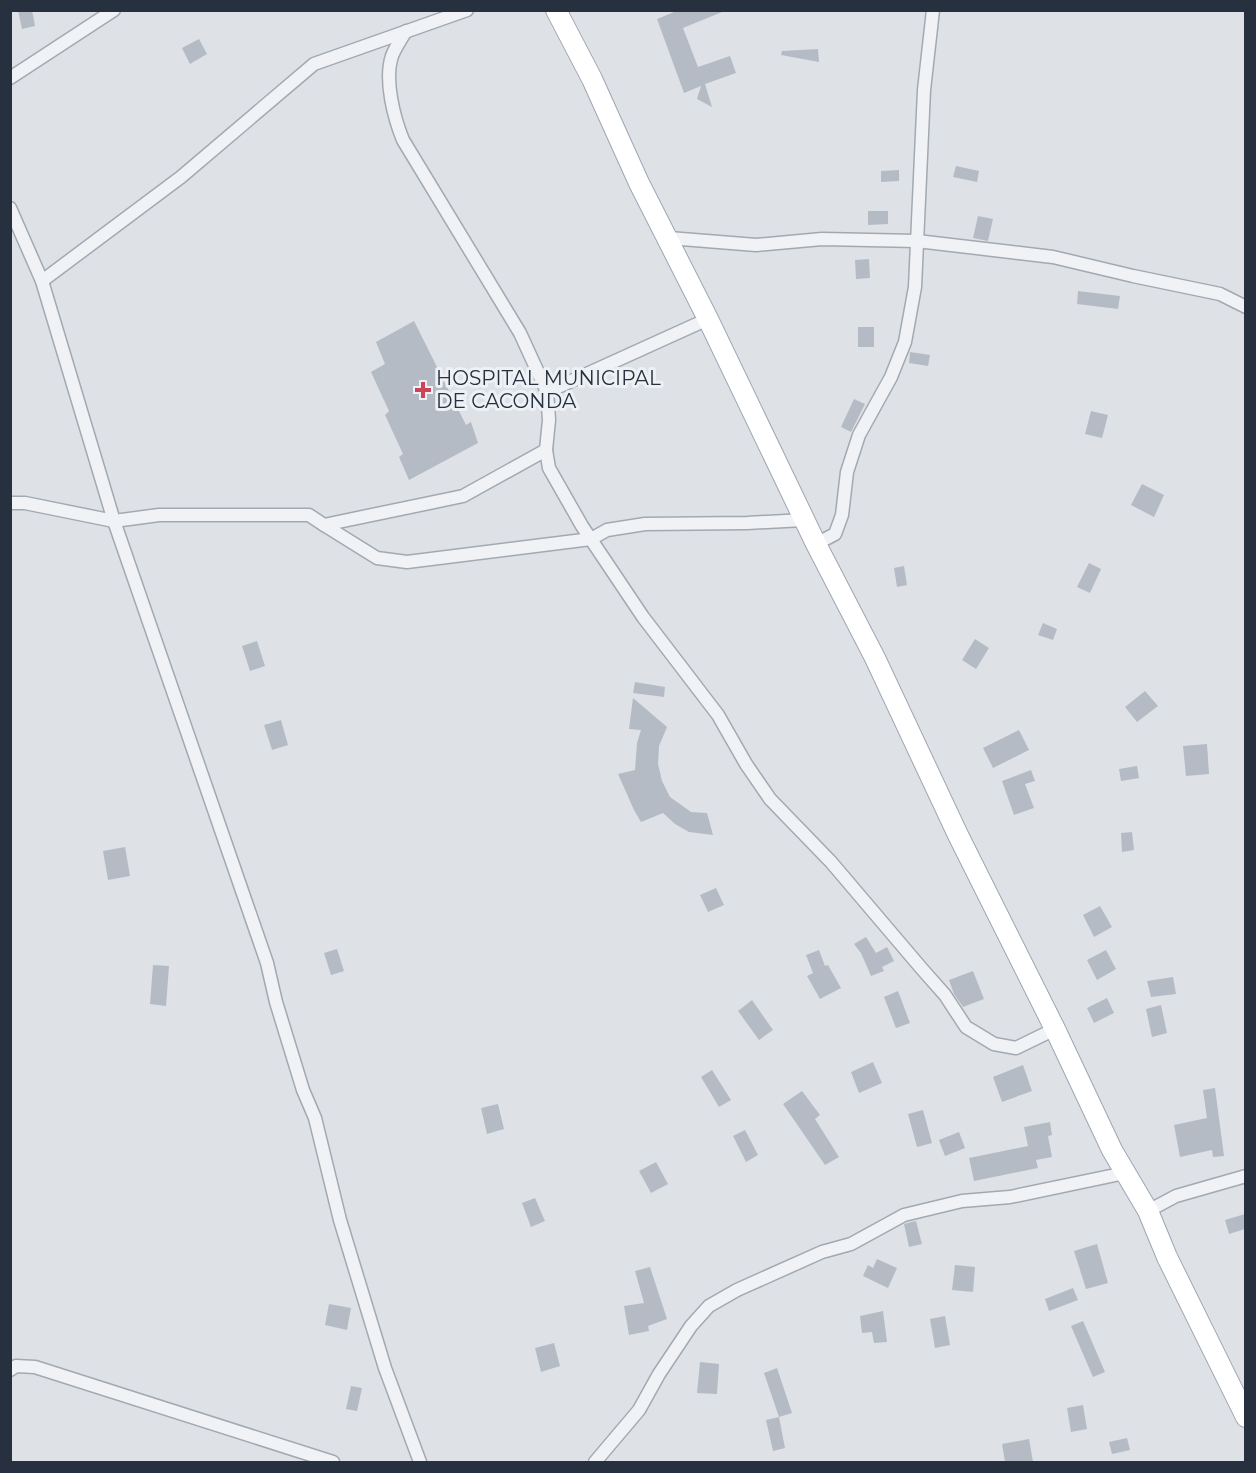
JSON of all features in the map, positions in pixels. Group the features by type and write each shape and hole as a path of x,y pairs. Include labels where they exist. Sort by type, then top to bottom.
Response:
{"main road":[{"path":"556,10 592,79 639,183 669,238 804,520 876,658 958,835 1055,1029 1112,1150 1148,1212 1167,1257 1245,1417"}],"street":[{"path":"10,78 114,10"},
{"path":"42,281 181,177 314,63 467,10"},
{"path":"816,544 835,534 842,515 848,472 859,435 891,377 905,342 915,288 924,90 933,10"},
{"path":"406,31 392,57 390,84 395,121 403,140 520,333 547,392 549,420 546,450 549,468 591,539 643,617 718,715 746,765 771,799 831,862 945,995 966,1027 994,1044 1016,1048 1055,1029"},
{"path":"10,208 42,281 114,521 267,963 303,1090 315,1118 340,1220 385,1368 420,1462"},
{"path":"669,238 756,245 822,239 917,241 1053,257 1220,294 1245,307"},
{"path":"547,392 708,318"},
{"path":"324,525 463,496 546,450"},
{"path":"10,503 25,503 114,521 159,515 309,515 377,558 407,562 591,539 607,530 645,524 804,520"},
{"path":"595,1462 639,1410 691,1326 709,1305 822,1252 851,1244 904,1215 962,1201 1010,1197 1125,1173"},
{"path":"1148,1212 1176,1196 1245,1176"},
{"path":"10,1370 16,1366 35,1367 333,1462"}],"building":[{"path":"18,10 32,10 35,26 22,29"},
{"path":"679,10 727,10 683,28 698,67 730,56 736,73 705,84 712,107 697,99 701,86 684,93 657,19"},
{"path":"199,39 207,54 190,64 182,48"},
{"path":"818,49 819,62 781,55 782,51"},
{"path":"956,166 979,171 977,182 953,177"},
{"path":"899,170 899,181 881,182 881,171"},
{"path":"868,211 888,211 888,224 868,225"},
{"path":"978,216 993,219 988,241 973,238"},
{"path":"869,259 870,278 856,279 855,260"},
{"path":"1078,291 1120,296 1118,309 1077,304"},
{"path":"414,321 466,425 471,422 478,443 409,480 399,457 403,454 385,415 389,411 371,372 385,364 376,342"},
{"path":"858,327 874,327 874,347 858,347"},
{"path":"910,352 930,355 928,366 909,363"},
{"path":"854,399 865,404 851,432 841,427"},
{"path":"1091,411 1108,415 1102,438 1085,434"},
{"path":"1142,484 1164,495 1154,517 1131,505"},
{"path":"1089,563 1101,569 1090,593 1077,587"},
{"path":"904,566 907,585 897,587 894,568"},
{"path":"1043,623 1057,629 1053,640 1038,635"},
{"path":"975,639 989,648 976,669 962,660"},
{"path":"257,641 265,666 250,671 242,646"},
{"path":"635,682 665,687 664,697 633,693"},
{"path":"1145,691 1158,706 1137,722 1125,707"},
{"path":"633,698 667,727 659,746 658,764 662,781 670,797 691,812 707,813 713,835 689,832 675,824 663,813 641,822 618,774 635,770 637,743 641,730 629,729"},
{"path":"281,720 288,745 272,750 264,725"},
{"path":"1019,730 1029,750 993,768 983,748"},
{"path":"1207,744 1209,774 1186,776 1183,746"},
{"path":"1137,766 1139,778 1121,781 1119,769"},
{"path":"1031,770 1035,781 1025,784 1034,808 1014,815 1002,781"},
{"path":"1132,832 1134,850 1122,852 1121,833"},
{"path":"125,847 130,876 108,880 103,851"},
{"path":"716,888 724,905 708,912 700,895"},
{"path":"1100,906 1112,927 1094,937 1083,915"},
{"path":"866,937 876,953 887,947 894,961 882,967 884,971 871,976 861,953 854,944"},
{"path":"337,949 344,971 331,975 324,953"},
{"path":"819,950 825,966 828,965 841,988 820,999 807,976 813,973 806,955"},
{"path":"1106,950 1116,969 1097,980 1087,960"},
{"path":"153,965 169,966 166,1006 150,1004"},
{"path":"973,971 984,999 963,1007 954,994 949,980"},
{"path":"1173,977 1176,994 1151,997 1147,981"},
{"path":"898,991 910,1023 896,1028 884,997"},
{"path":"1107,998 1114,1013 1094,1023 1087,1008"},
{"path":"752,1000 773,1030 759,1040 738,1011"},
{"path":"1161,1005 1167,1033 1152,1037 1146,1009"},
{"path":"873,1062 882,1083 859,1093 851,1072"},
{"path":"1023,1065 1032,1091 1002,1102 993,1077"},
{"path":"712,1070 731,1100 719,1107 701,1077"},
{"path":"1215,1088 1224,1156 1213,1157 1212,1150 1180,1157 1174,1125 1207,1118 1203,1090"},
{"path":"802,1091 820,1115 815,1119 839,1157 825,1165 783,1104"},
{"path":"498,1104 504,1129 487,1134 481,1108"},
{"path":"923,1110 932,1143 917,1147 908,1114"},
{"path":"1050,1122 1052,1135 1048,1136 1052,1157 1036,1160 1038,1168 974,1181 969,1158 1028,1146 1024,1127"},
{"path":"745,1130 758,1155 746,1162 733,1136"},
{"path":"959,1132 965,1148 945,1156 939,1140"},
{"path":"656,1162 668,1184 651,1193 639,1171"},
{"path":"535,1198 545,1221 531,1227 522,1203"},
{"path":"1245,1214 1245,1229 1229,1234 1225,1220"},
{"path":"916,1221 922,1244 909,1247 904,1224"},
{"path":"1097,1244 1108,1283 1086,1289 1074,1251"},
{"path":"877,1259 897,1268 888,1288 863,1276 868,1265 873,1268"},
{"path":"955,1265 975,1267 973,1292 952,1290"},
{"path":"650,1267 667,1319 648,1326 649,1331 629,1335 624,1306 644,1303 635,1271"},
{"path":"1073,1288 1078,1300 1049,1311 1045,1299"},
{"path":"329,1304 351,1308 347,1330 325,1325"},
{"path":"883,1311 887,1342 874,1343 872,1332 862,1333 860,1316"},
{"path":"945,1316 950,1345 935,1348 930,1319"},
{"path":"1083,1321 1105,1372 1093,1377 1071,1326"},
{"path":"554,1343 560,1366 541,1372 535,1348"},
{"path":"700,1362 719,1364 717,1394 697,1393"},
{"path":"777,1368 792,1413 779,1417 764,1373"},
{"path":"351,1386 362,1388 357,1411 346,1409"},
{"path":"1083,1405 1087,1429 1071,1432 1067,1408"},
{"path":"779,1417 785,1448 773,1451 766,1420"},
{"path":"1127,1438 1130,1450 1112,1454 1109,1442"},
{"path":"1029,1439 1033,1462 1005,1462 1002,1444"}],"place":[{"name":"HOSPITAL MUNICIPAL DE CACONDA","path":"423,390"}]}
